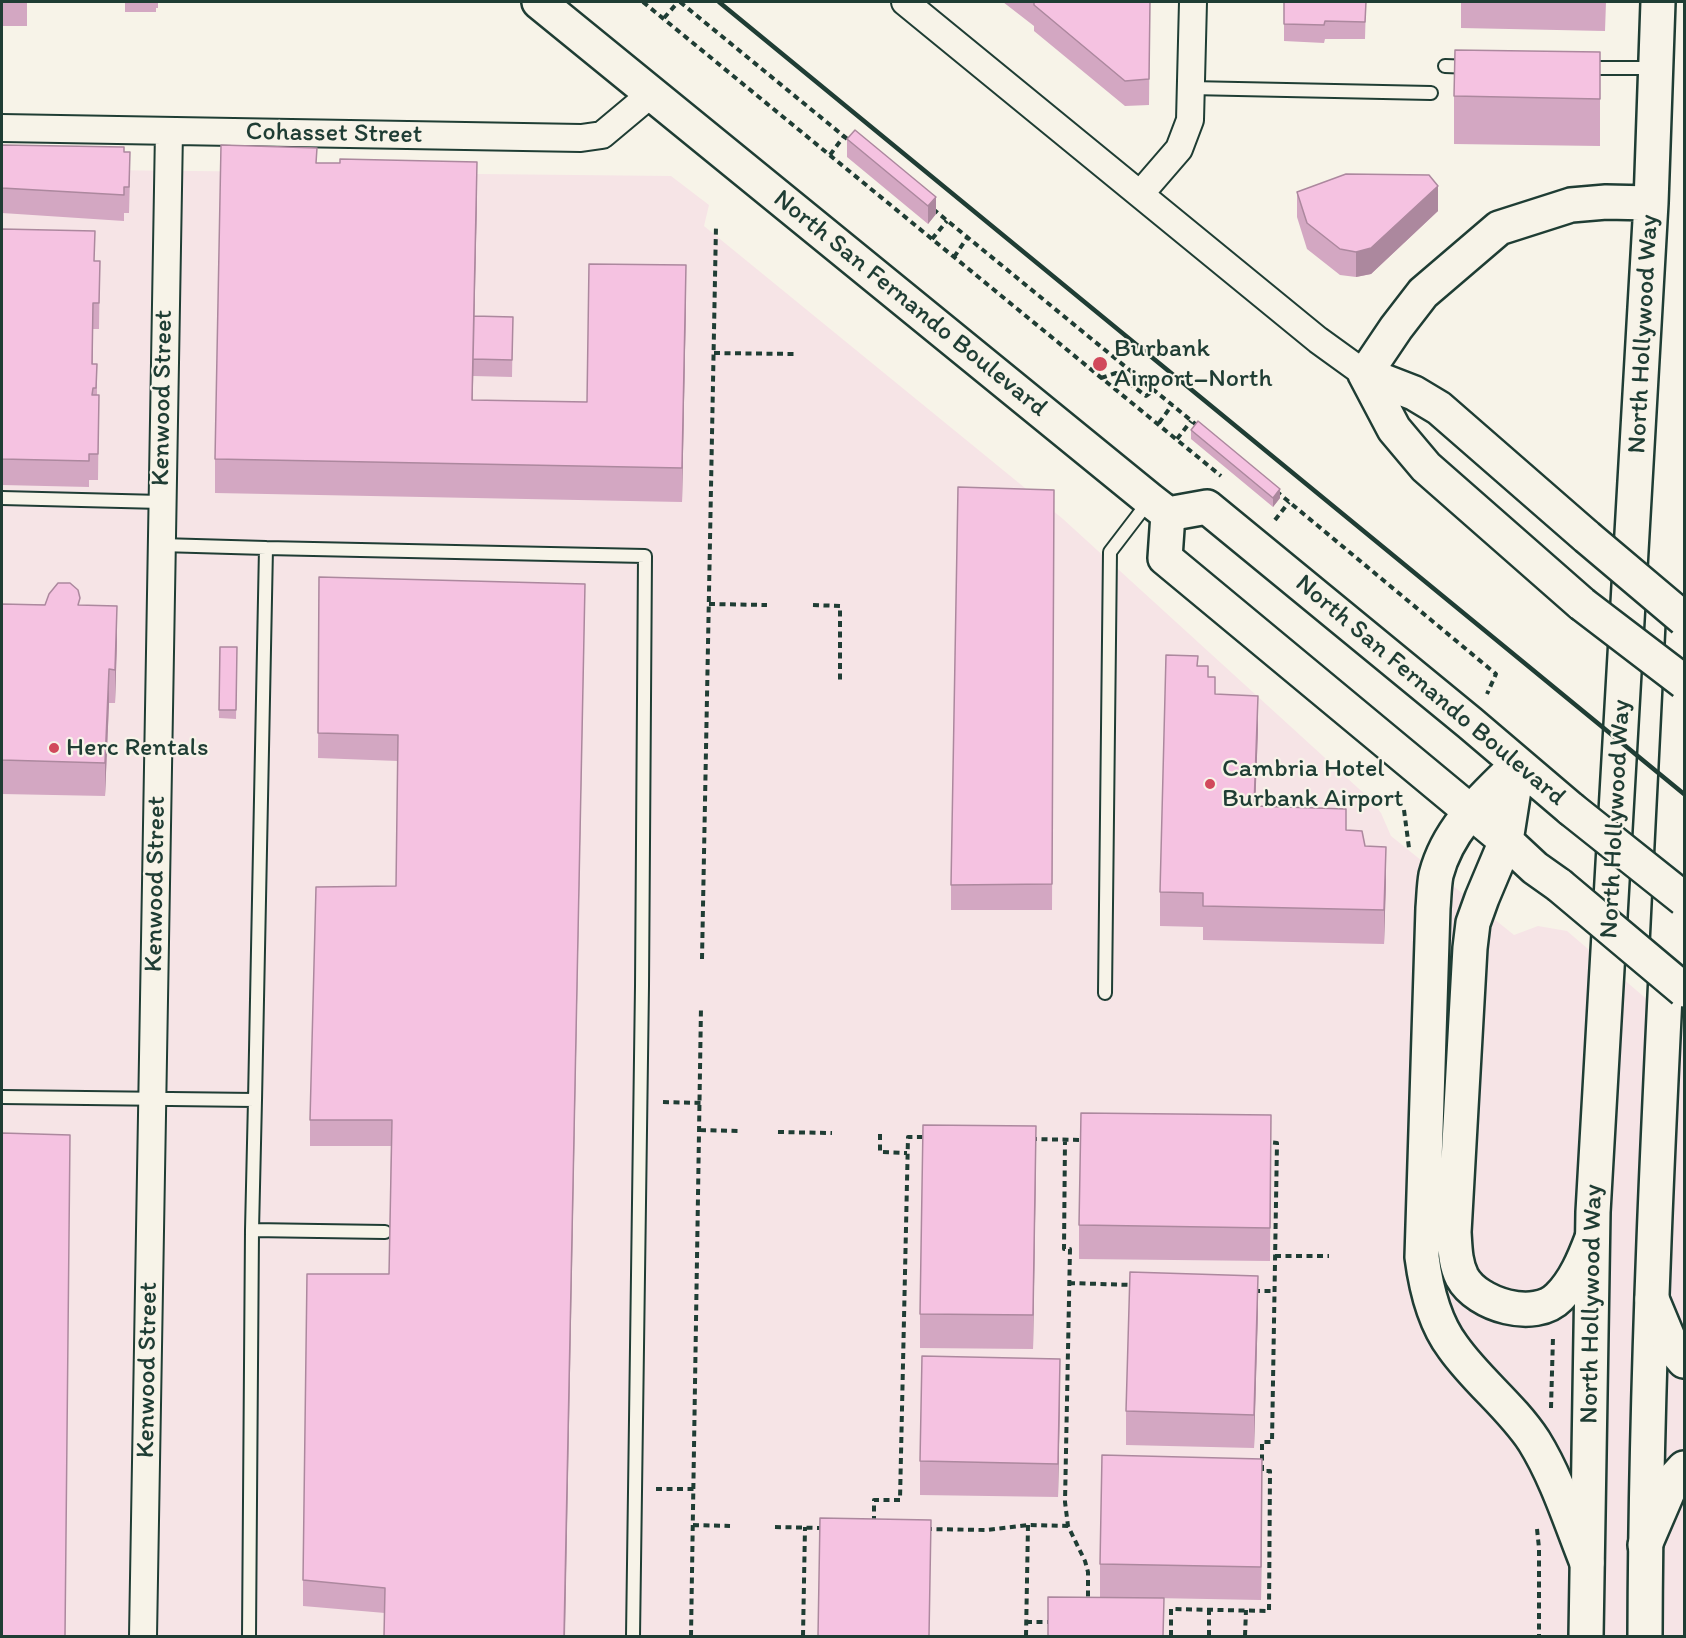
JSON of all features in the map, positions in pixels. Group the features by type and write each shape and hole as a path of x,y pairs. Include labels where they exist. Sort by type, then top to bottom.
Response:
{"main road":[{"name":"North San Fernando Boulevard","path":"539,2 1159,507 1207,507 1571,809 1684,899"},
{"name":"North Hollywood Way","path":"1586,1636 1592,1238 1651,203 1658,2"},
{"path":"1365,374 1423,293 1499,228 1571,205 1606,202 1651,203"},
{"path":"1365,374 1414,393 1439,408 1684,619"},
{"path":"1365,374 1394,429 1426,467 1582,604 1684,682"},
{"path":"1159,507 1165,558 1684,990"},
{"path":"1645,1636 1652,1299 1684,613"},
{"path":"1518,764 1506,841 1473,923 1454,1232 1455,1259 1463,1279 1481,1297 1510,1309 1538,1308 1557,1299 1581,1266 1592,1238"},
{"path":"1518,764 1469,812 1446,847 1436,877 1433,908 1423,1245 1425,1277 1439,1321 1452,1346 1535,1443 1552,1477 1587,1563"},
{"path":"1652,1299 1671,1347 1684,1361"},
{"path":"1646,1545 1673,1480 1684,1468"}],"street":[{"path":"904,2 929,11 1083,147 1318,340 1365,374"},
{"path":"1141,194 1179,149 1190,120 1193,2"},
{"name":"Cohasset Street","path":"2,128 581,138 602,135 651,94"},
{"name":"Kenwood Street","path":"143,1636 169,131"}],"lane":[{"path":"1445,66 1481,67"},
{"path":"1576,68 1656,69"},
{"path":"1190,88 1431,93"},
{"path":"2,498 161,502"},
{"path":"1105,993 1110,552 1159,507"},
{"path":"161,545 645,555 633,1636"},
{"path":"249,1636 252,1230 266,548"},
{"path":"2,1097 255,1100"},
{"path":"252,1230 385,1232"}],"path":[{"path":"643,2 1222,476"},
{"path":"664,18 679,2 852,143"},
{"path":"830,155 844,136"},
{"path":"930,207 1200,428"},
{"path":"932,239 947,220"},
{"path":"702,959 716,226"},
{"path":"954,257 968,238"},
{"path":"714,353 796,354"},
{"path":"1101,378 1116,373 1146,396 1154,390"},
{"path":"1159,423 1173,405"},
{"path":"1177,439 1191,421"},
{"path":"1272,487 1496,674 1486,698 1477,690"},
{"path":"1266,513 1275,520 1289,502"},
{"path":"709,604 767,605"},
{"path":"813,605 840,606 840,682"},
{"path":"691,1636 701,1007"},
{"path":"659,1102 701,1102"},
{"path":"700,1130 738,1131"},
{"path":"778,1132 832,1133"},
{"path":"880,1134 880,1152 907,1153"},
{"path":"874,1528 874,1500 900,1500 908,1137 930,1137"},
{"path":"1020,1139 1089,1140"},
{"path":"1065,1139 1064,1249 1070,1249 1065,1502 1068,1526 1088,1572 1087,1612"},
{"path":"1171,1636 1171,1608 1269,1611 1270,1471 1262,1471 1262,1442 1272,1442 1277,1143 1266,1142"},
{"path":"1275,1256 1329,1256"},
{"path":"1069,1283 1140,1285"},
{"path":"1253,1290 1275,1291"},
{"path":"1551,1410 1553,1329 1557,1299"},
{"path":"651,1489 694,1490"},
{"path":"1535,1521 1539,1548 1539,1636"},
{"path":"693,1525 730,1526"},
{"path":"919,1529 986,1530 1028,1525 1068,1526"},
{"path":"1026,1636 1028,1525"},
{"path":"775,1527 828,1528"},
{"path":"803,1636 805,1527"},
{"path":"1209,1610 1209,1636"},
{"path":"1245,1636 1246,1610"},
{"path":"1026,1622 1056,1622"}],"shaded area":[{"path":"2,169 671,176 709,205 704,226 1063,519 1369,798 1381,813 1391,836 1514,935 1538,926 1567,931 1684,1031 1684,1636 2,1636"}],"building":[{"path":"1034,2 1150,2 1149,79 1125,81 1034,5"},
{"path":"1284,2 1366,2 1365,22 1325,21 1324,25 1284,24"},
{"path":"1455,50 1600,52 1600,99 1454,96"},
{"path":"855,130 936,197 928,206 847,139"},
{"path":"2,145 124,147 124,152 130,152 129,187 124,187 124,195 2,188"},
{"path":"221,145 317,148 316,163 340,163 340,159 477,162 472,400 587,402 589,264 686,265 682,468 215,459"},
{"path":"1346,174 1429,175 1438,186 1371,248 1356,252 1340,249 1307,223 1297,192"},
{"path":"2,229 95,231 94,261 100,261 99,303 93,303 92,364 97,364 96,388 93,388 92,395 99,395 98,454 89,454 89,461 2,459"},
{"path":"474,316 513,317 512,360 473,359"},
{"path":"1198,421 1280,489 1273,498 1191,430"},
{"path":"958,487 1054,490 1052,884 951,885"},
{"path":"319,577 585,584 564,1636 384,1636 385,1588 303,1580 307,1274 389,1274 392,1120 310,1120 316,887 396,886 398,735 318,733"},
{"name":"Herc Rentals","path":"58,583 70,583 78,590 80,598 78,605 117,606 115,670 109,669 105,763 2,760 2,604 45,605 49,594"},
{"path":"220,647 237,647 236,710 219,710"},
{"name":"Cambria Hotel Burbank Airport","path":"1166,655 1198,656 1197,666 1208,666 1208,677 1215,677 1215,694 1258,696 1254,806 1346,809 1346,830 1362,831 1365,846 1386,847 1384,910 1203,906 1203,893 1160,892"},
{"path":"1081,1113 1271,1115 1270,1228 1079,1225"},
{"path":"923,1125 1036,1126 1033,1315 920,1314"},
{"path":"2,1133 70,1135 65,1636 2,1636"},
{"path":"1130,1272 1258,1276 1254,1415 1126,1411"},
{"path":"922,1356 1060,1359 1058,1464 920,1461"},
{"path":"1102,1455 1262,1459 1261,1567 1100,1564"},
{"path":"820,1518 931,1520 929,1636 818,1636"},
{"path":"1048,1597 1164,1598 1163,1636 1048,1636"}],"railway":[{"path":"719,2 1684,794"}],"place":[{"name":"Burbank Airport–North","path":"1100,364"},
{"name":"Herc Rentals","path":"54,748"},
{"name":"Cambria Hotel Burbank Airport","path":"1210,784"}]}
